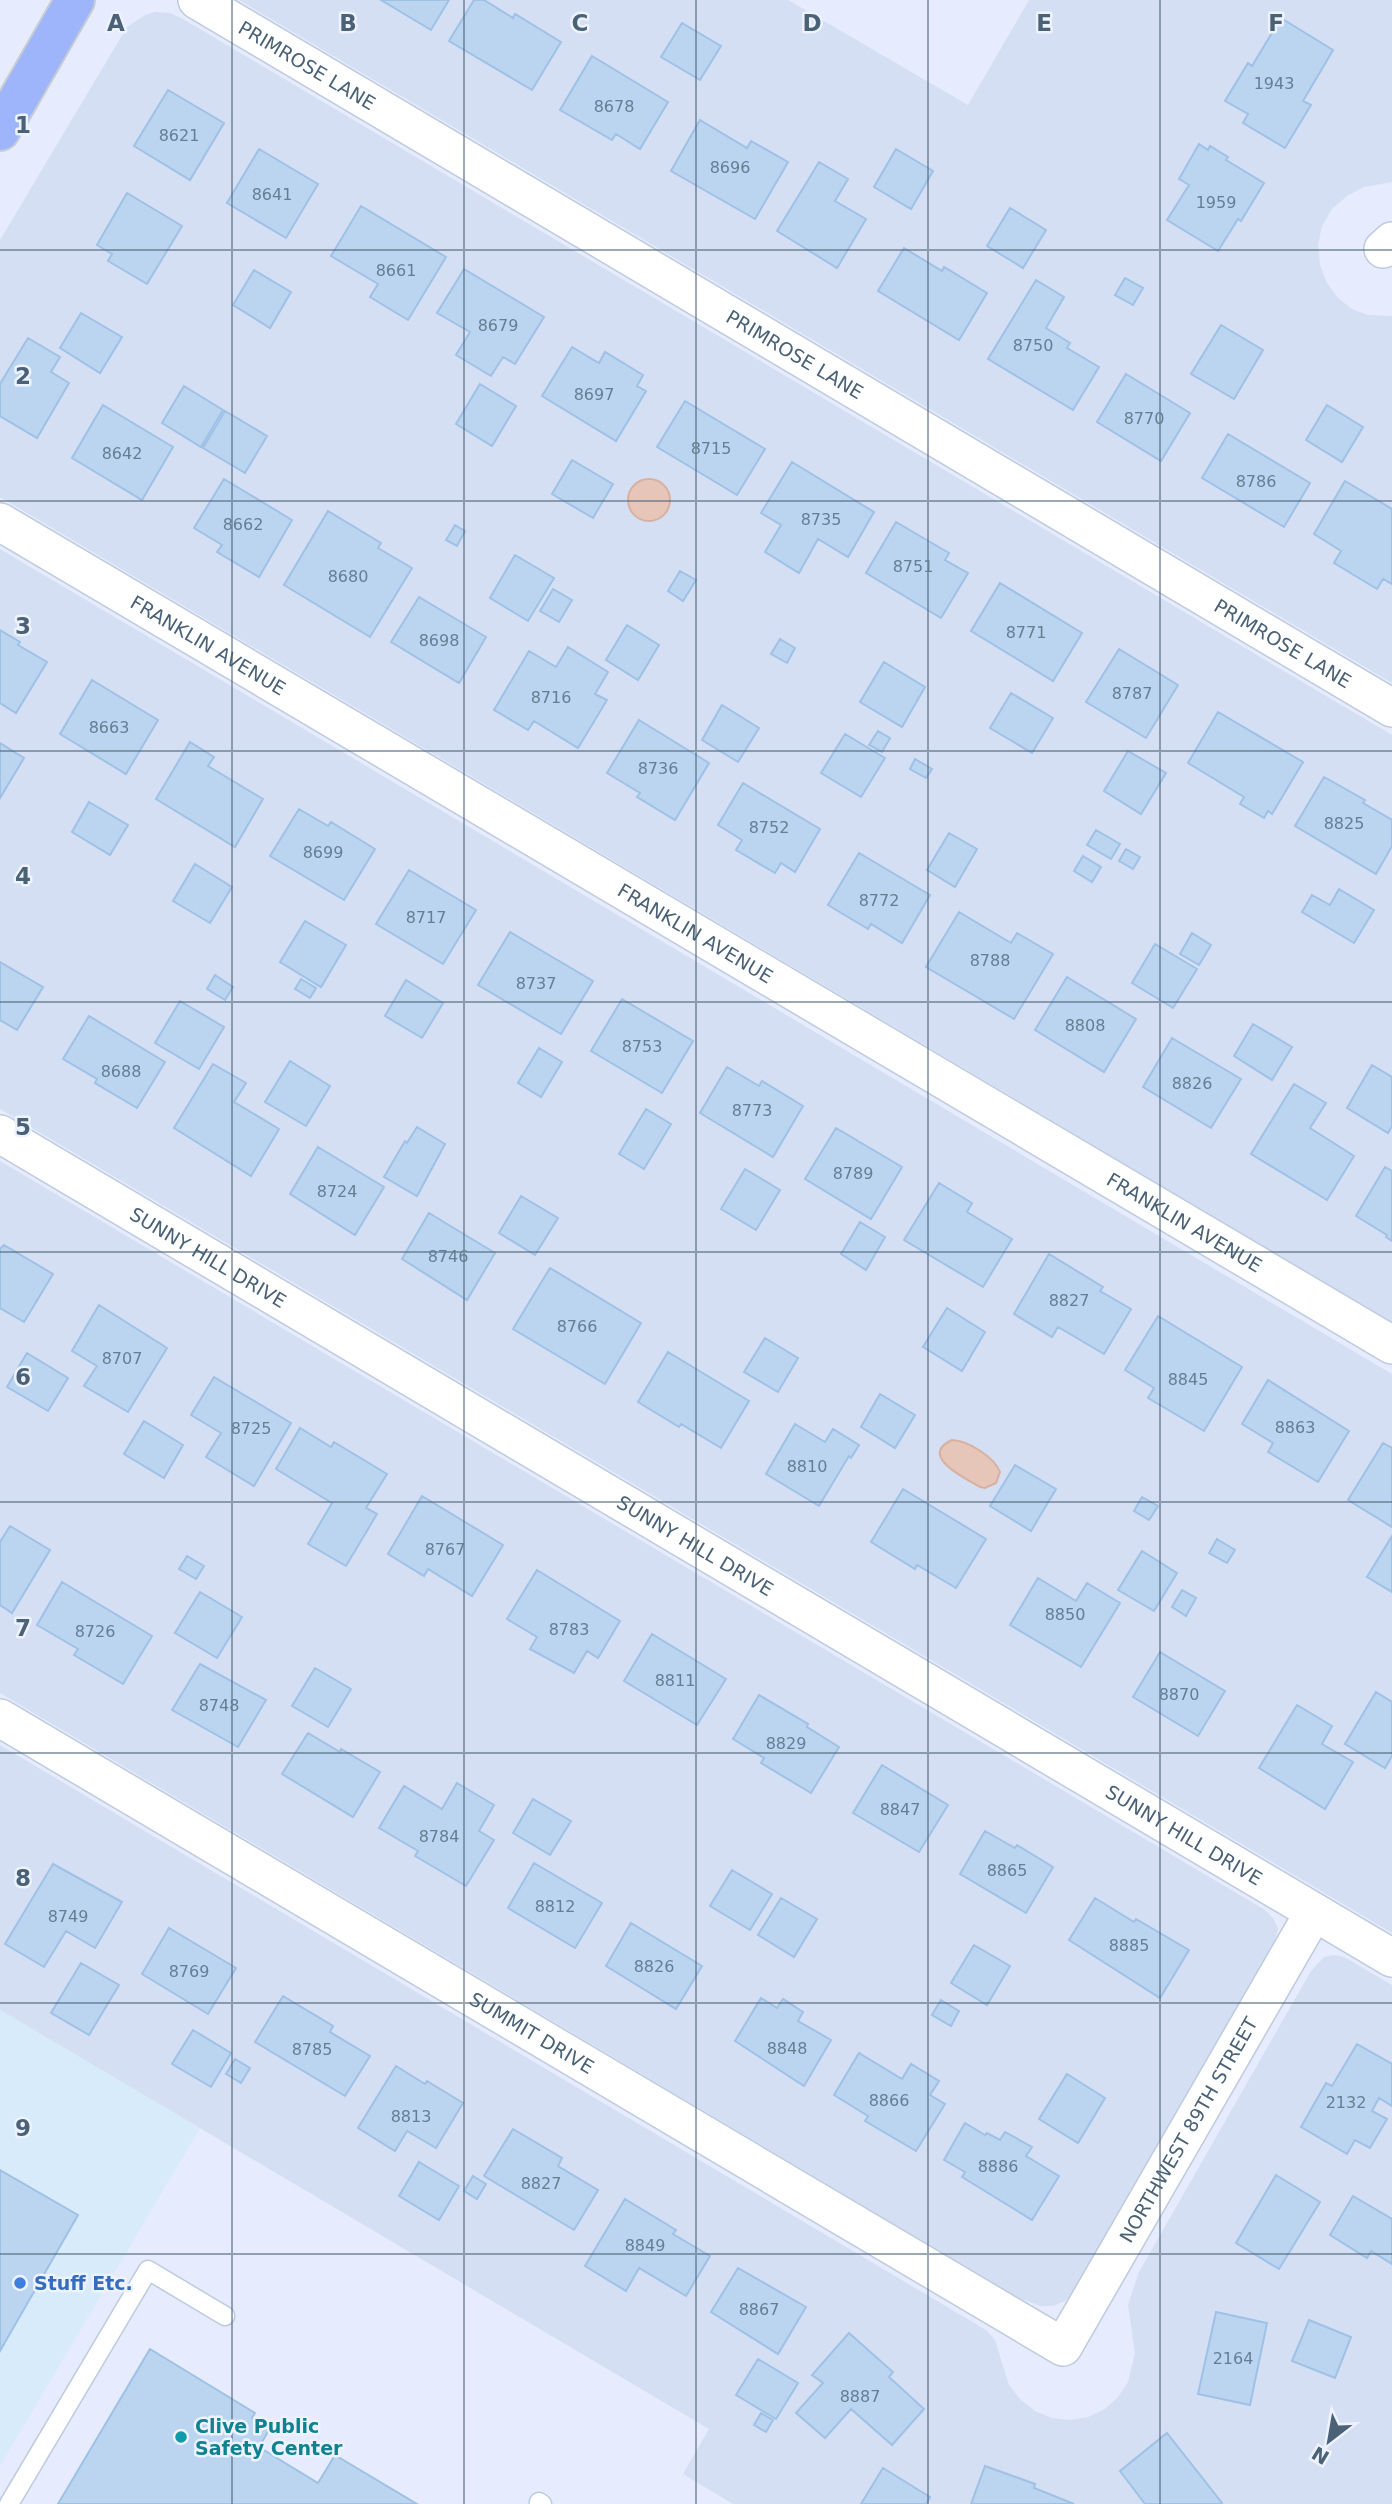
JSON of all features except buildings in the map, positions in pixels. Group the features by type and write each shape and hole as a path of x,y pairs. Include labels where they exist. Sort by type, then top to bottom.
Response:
{"main road":[{"path":"0,131 75,0"}],"street":[{"name":"PRIMROSE LANE","path":"197,0 1392,708"},
{"name":"FRANKLIN AVENUE","path":"0,522 1392,1345"},
{"name":"SUNNY HILL DRIVE","path":"0,1134 1392,1958"},
{"name":"SUMMIT DRIVE","path":"0,1718 1063,2347"},
{"name":"NORTHWEST 89TH STREET","path":"1063,2347 1314,1912"}],"lane":[{"path":"9,2504 148,2270 225,2316"}],"shaded area":[{"path":"239,0 788,0 968,105 1029,0 1392,0 1392,182 1364,187 1347,196 1332,209 1322,226 1318,245 1320,265 1327,283 1338,298 1352,309 1368,315 1392,316 1392,683"},
{"path":"155,12 170,13 183,19 1392,735 1392,1322 0,497 0,240 127,27"},
{"path":"649,479 664,485 670,500 664,515 649,521 634,515 628,500 634,485"},
{"path":"0,549 1392,1374 1392,1933 0,1109"},
{"path":"0,1161 1265,1910 1273,1918 1278,1929 1273,1948 1074,2295 1052,2306 1041,2306 1019,2298 0,1693"},
{"path":"952,1440 973,1447 987,1456 1000,1472 996,1483 985,1488 980,1487 948,1466 940,1453 943,1446"},
{"path":"0,1745 986,2330 995,2340 1009,2385 1021,2400 1035,2411 1052,2418 1070,2420 1088,2417 1105,2409 1118,2397 1128,2382 1135,2353 1128,2305 1139,2272 1311,1971 1324,1957 1344,1957 1392,1985 1392,2504 733,2504 683,2474 709,2429 0,2010"},
{"path":"0,2010 200,2128 0,2466"}],"place":[{"name":"Stuff Etc.","path":"20,2283"},
{"name":"Clive Public Safety Center","path":"181,2437"}]}
